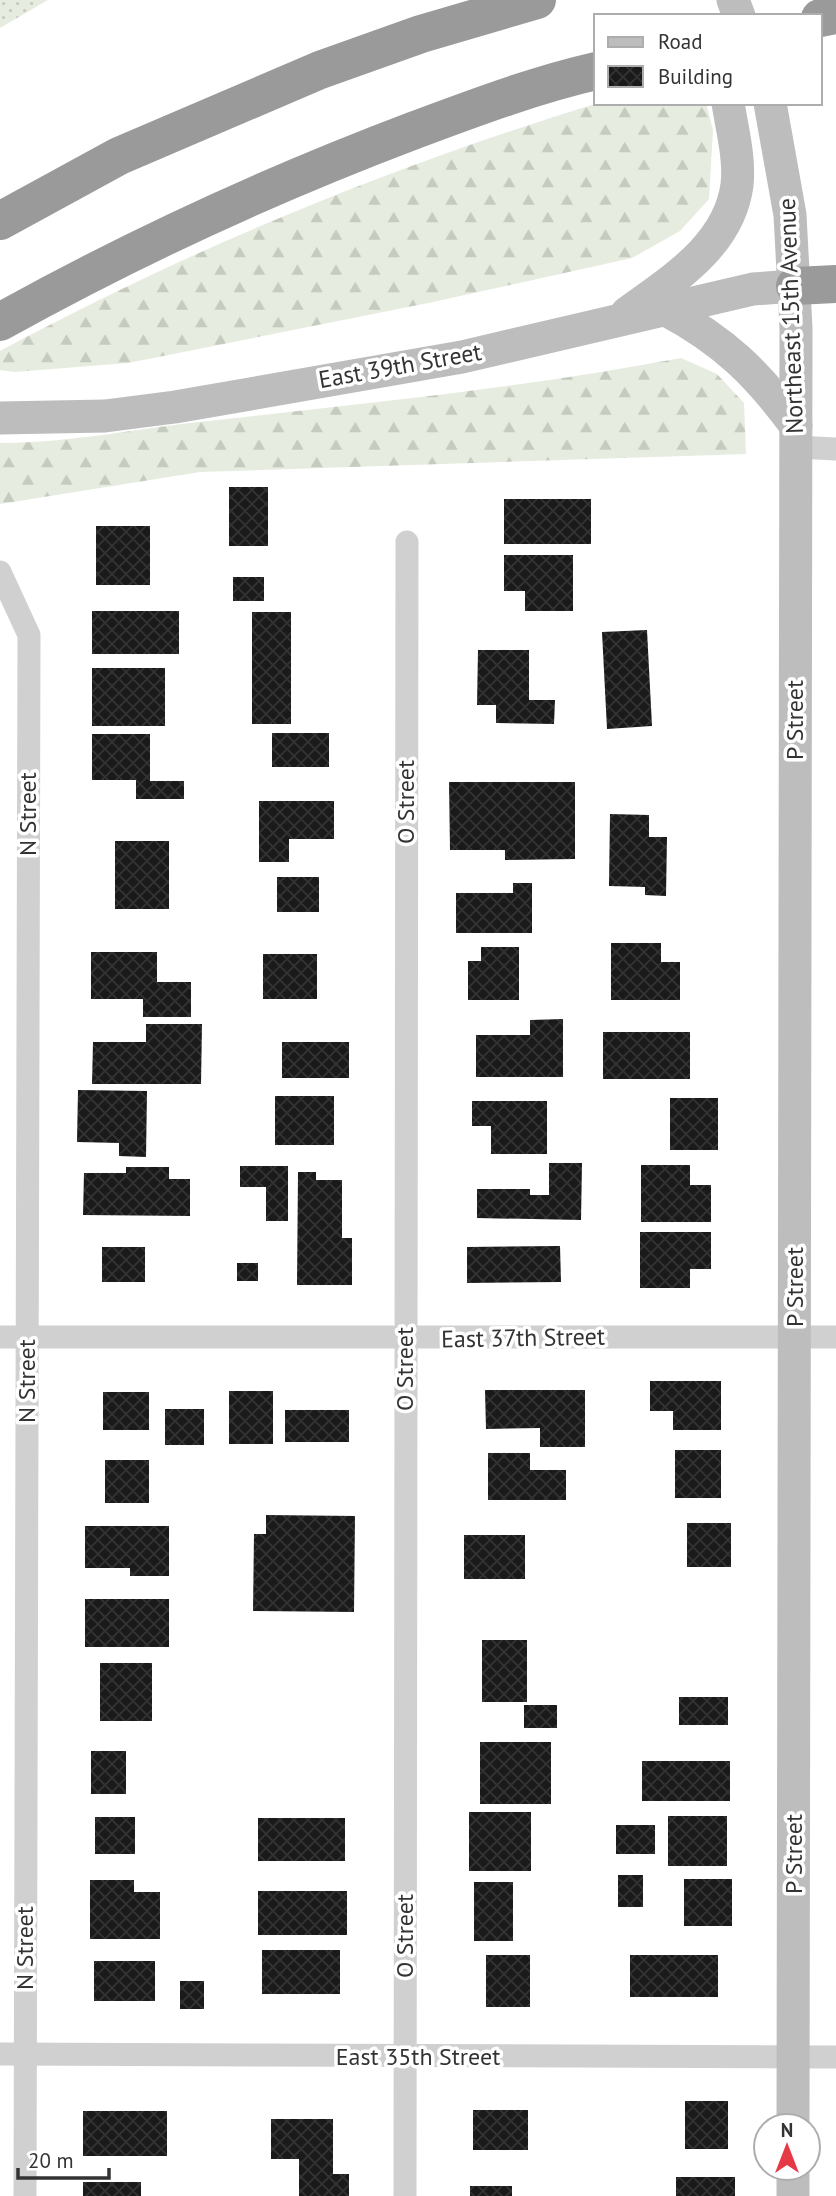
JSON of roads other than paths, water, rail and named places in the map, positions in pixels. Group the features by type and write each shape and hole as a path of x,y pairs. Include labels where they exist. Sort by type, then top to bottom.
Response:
{"highway":[{"path":"0,221 119,156 226,109 396,43 526,3"},
{"path":"0,322 84,275 324,164 582,74"},
{"path":"795,286 836,284"}],"street":[{"path":"615,321 695,262 712,243 722,225 737,185 728,105"},
{"name":"Northeast 15th Avenue","path":"771,105 788,196 795,286 796,437"},
{"name":"East 39th Street","path":"0,418 105,416 175,407 462,357 752,289 795,286"},
{"path":"666,310 703,330 753,371 796,437 836,449"},
{"name":"P Street","path":"793,2112 796,437"},
{"name":"O Street","path":"405,2196 407,542"},
{"name":"N Street","path":"0,572 29,635 24,2196"},
{"name":"East 37th Street","path":"0,1337 836,1337"},
{"name":"East 35th Street","path":"0,2054 405,2058 836,2057"}]}
